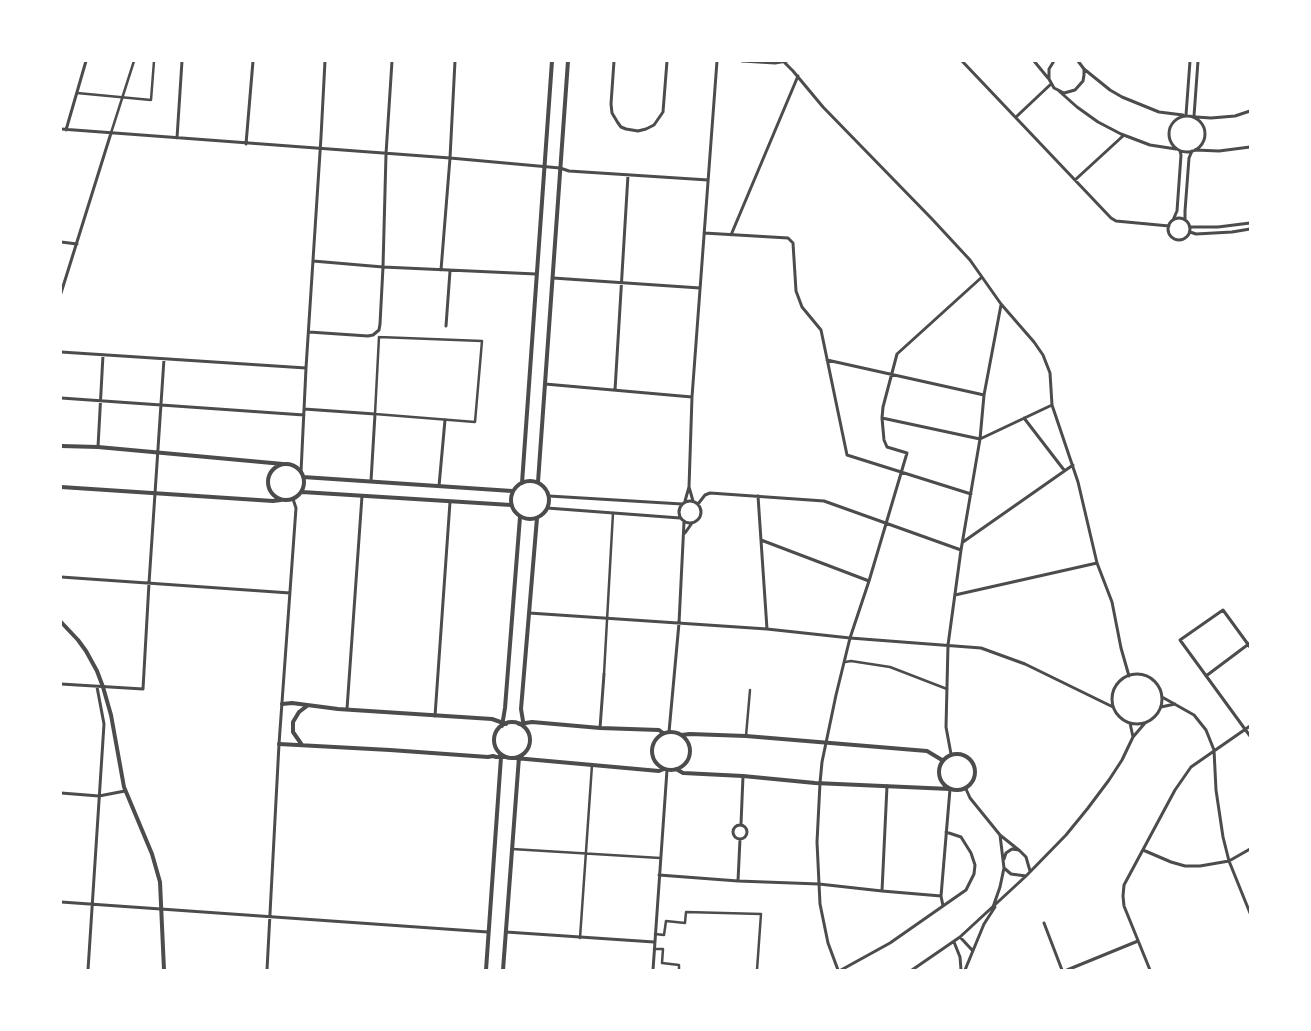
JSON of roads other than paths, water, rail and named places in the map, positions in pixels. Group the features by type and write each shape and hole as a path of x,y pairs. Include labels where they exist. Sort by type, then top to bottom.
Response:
{"street":[{"path":"66,130 86,61"},
{"path":"61,293 134,61"},
{"path":"77,93 152,100 154,61"},
{"path":"177,138 182,61"},
{"path":"246,144 253,61"},
{"path":"301,472 325,61"},
{"path":"309,332 368,336 377,333 380,324 386,154 392,61"},
{"path":"441,270 450,158 455,61"},
{"path":"522,482 552,61"},
{"path":"538,482 568,61"},
{"path":"614,61 611,104 612,113 621,127 626,130 638,131 646,130 654,125 663,112 667,61"},
{"path":"693,501 689,487 692,397 717,61"},
{"path":"742,61 775,63 785,61 823,107 959,248 1001,304 1034,342 1043,356 1050,373 1052,405 1073,465 1097,563 1112,602 1121,648 1129,676"},
{"path":"962,61 1111,218 1116,221 1169,226"},
{"path":"1034,61 1049,79 1051,84 1072,103 1098,122 1124,135 1150,145 1180,151 1219,151 1250,147"},
{"path":"1049,79 1049,69 1054,61"},
{"path":"1079,61 1084,68 1122,98 1159,112 1211,118 1235,116 1250,111"},
{"path":"1185,115 1190,61"},
{"path":"1195,117 1198,61"},
{"path":"1059,91 1064,93 1070,92 1080,87 1083,81 1084,68"},
{"path":"732,235 798,76"},
{"path":"1016,117 1051,84"},
{"path":"1176,149 1171,142 1169,131 1177,118 1185,115"},
{"path":"1180,151 1181,156 1176,211 1174,220 1169,226 1170,234 1177,240 1184,239 1190,232 1190,227 1185,220 1189,158 1193,151 1203,144 1206,134 1205,127 1201,121 1195,117"},
{"path":"61,129 246,144 450,158 544,168 560,168 568,171 708,180"},
{"path":"1075,180 1124,135"},
{"path":"615,390 628,175"},
{"path":"1174,220 1179,218 1185,220"},
{"path":"1190,227 1218,227 1250,223"},
{"path":"1190,232 1196,234 1232,232 1250,229"},
{"path":"704,233 788,238 793,244 796,291 802,307 821,330 847,455 971,494"},
{"path":"61,242 76,244"},
{"path":"313,261 450,271 536,274"},
{"path":"446,326 450,271"},
{"path":"838,970 828,943 820,904 817,842 820,783 826,743 850,638 887,523 907,453 887,447 884,440 882,418 883,407 890,374 897,354 982,277"},
{"path":"553,278 700,288"},
{"path":"951,754 946,727 948,645 962,542 980,439 984,395 1001,304"},
{"path":"304,409 375,414 475,422 482,341 379,337 375,414 371,481"},
{"path":"61,352 306,368"},
{"path":"98,447 103,355"},
{"path":"61,684 97,687 143,688 164,359"},
{"path":"827,360 984,395"},
{"path":"545,384 692,397"},
{"path":"61,398 304,415"},
{"path":"882,418 980,439 1052,405"},
{"path":"1024,418 1064,470"},
{"path":"439,486 445,420"},
{"path":"61,446 98,447 292,465 301,472 304,477 302,492"},
{"path":"281,500 270,492 268,478 277,466 284,464"},
{"path":"962,542 1073,465"},
{"path":"304,477 512,491"},
{"path":"532,480 538,482 545,487 549,496 547,508 537,518 526,519 520,517 511,505 510,498 512,491 522,482 532,480"},
{"path":"61,487 274,501 293,499 302,492 511,505"},
{"path":"549,496 683,503 693,501 701,508 701,516 699,520 692,523 684,522 680,518 679,509 683,503 689,487"},
{"path":"698,504 705,495 710,493 824,501 961,550"},
{"path":"347,709 362,496"},
{"path":"758,496 767,629"},
{"path":"266,970 279,744 296,508 293,499"},
{"path":"435,716 450,502"},
{"path":"547,508 680,518"},
{"path":"600,728 613,513"},
{"path":"504,724 520,517"},
{"path":"503,970 518,758 528,749 530,743 530,737 522,725 521,709 537,518"},
{"path":"669,732 679,623 685,533 684,522"},
{"path":"685,533 692,523"},
{"path":"761,540 869,581"},
{"path":"955,594 1097,563"},
{"path":"61,577 290,593"},
{"path":"1206,676 1249,645 1223,610 1180,640 1206,676 1250,736"},
{"path":"529,613 767,629 850,638 981,648 1025,664 1113,707"},
{"path":"61,622 86,651 97,671 103,687 111,715 125,791 152,854 160,882 164,970"},
{"path":"845,662 851,661 890,667 947,689"},
{"path":"1143,675 1150,678 1156,683 1162,697 1161,707 1157,714 1152,720 1145,723 1130,723 1118,716 1113,707 1112,697 1114,690 1122,679 1129,676 1143,675"},
{"path":"88,970 104,724 97,687"},
{"path":"746,736 750,690"},
{"path":"1162,697 1194,715 1206,730 1214,750 1216,790 1223,837 1229,861 1250,913"},
{"path":"282,704 292,703 307,706 490,719 504,724"},
{"path":"1161,707 1175,704"},
{"path":"302,745 293,732 293,727 295,717 303,708 307,706"},
{"path":"486,970 502,756 496,750 494,740 498,729 504,724 512,722 522,725 532,722 600,728 658,730 663,733"},
{"path":"1130,723 1133,737"},
{"path":"912,970 960,937 1026,876 1066,835 1109,780 1122,760 1133,737 1145,723"},
{"path":"1150,970 1124,906 1124,885 1175,790 1191,767 1250,726"},
{"path":"279,744 488,757 502,756 659,771 665,769 676,769 684,765 688,759 690,753 687,740 676,732 663,733 654,740 651,752 655,763 665,769"},
{"path":"681,735 746,736 927,751 942,760"},
{"path":"960,753 966,755 974,765 976,771 973,781 966,789 956,791 944,786 940,781 938,768 942,760 951,754 960,753"},
{"path":"580,938 592,765"},
{"path":"653,970 665,769"},
{"path":"676,769 683,773 743,776 820,783 950,789"},
{"path":"741,824 743,776"},
{"path":"882,891 887,786"},
{"path":"943,906 941,896 950,789"},
{"path":"966,789 970,798 1000,835 1026,857 1030,871"},
{"path":"61,793 99,796 125,791"},
{"path":"740,839 734,835 733,831 737,825 741,824"},
{"path":"740,839 743,838 747,832 744,825 741,824"},
{"path":"841,970 890,943 966,890 974,874 975,865 971,853 961,837 946,832"},
{"path":"992,908 1000,887 1004,868 1000,835"},
{"path":"738,881 740,839"},
{"path":"512,849 660,858"},
{"path":"1004,860 1006,853 1012,849 1020,851"},
{"path":"1143,850 1184,866 1200,866 1229,861 1250,849"},
{"path":"1004,868 1011,874 1026,876"},
{"path":"659,875 738,881 819,884 941,896"},
{"path":"61,902 488,932"},
{"path":"966,970 972,950 984,924 998,902"},
{"path":"655,934 664,934 666,921 685,923 686,912 761,914 757,970"},
{"path":"1044,923 1062,970"},
{"path":"506,932 654,942"},
{"path":"960,937 972,950"},
{"path":"1067,970 1138,941"},
{"path":"954,942 960,957 961,970"},
{"path":"654,949 663,949 662,963 679,965 679,970"}]}
